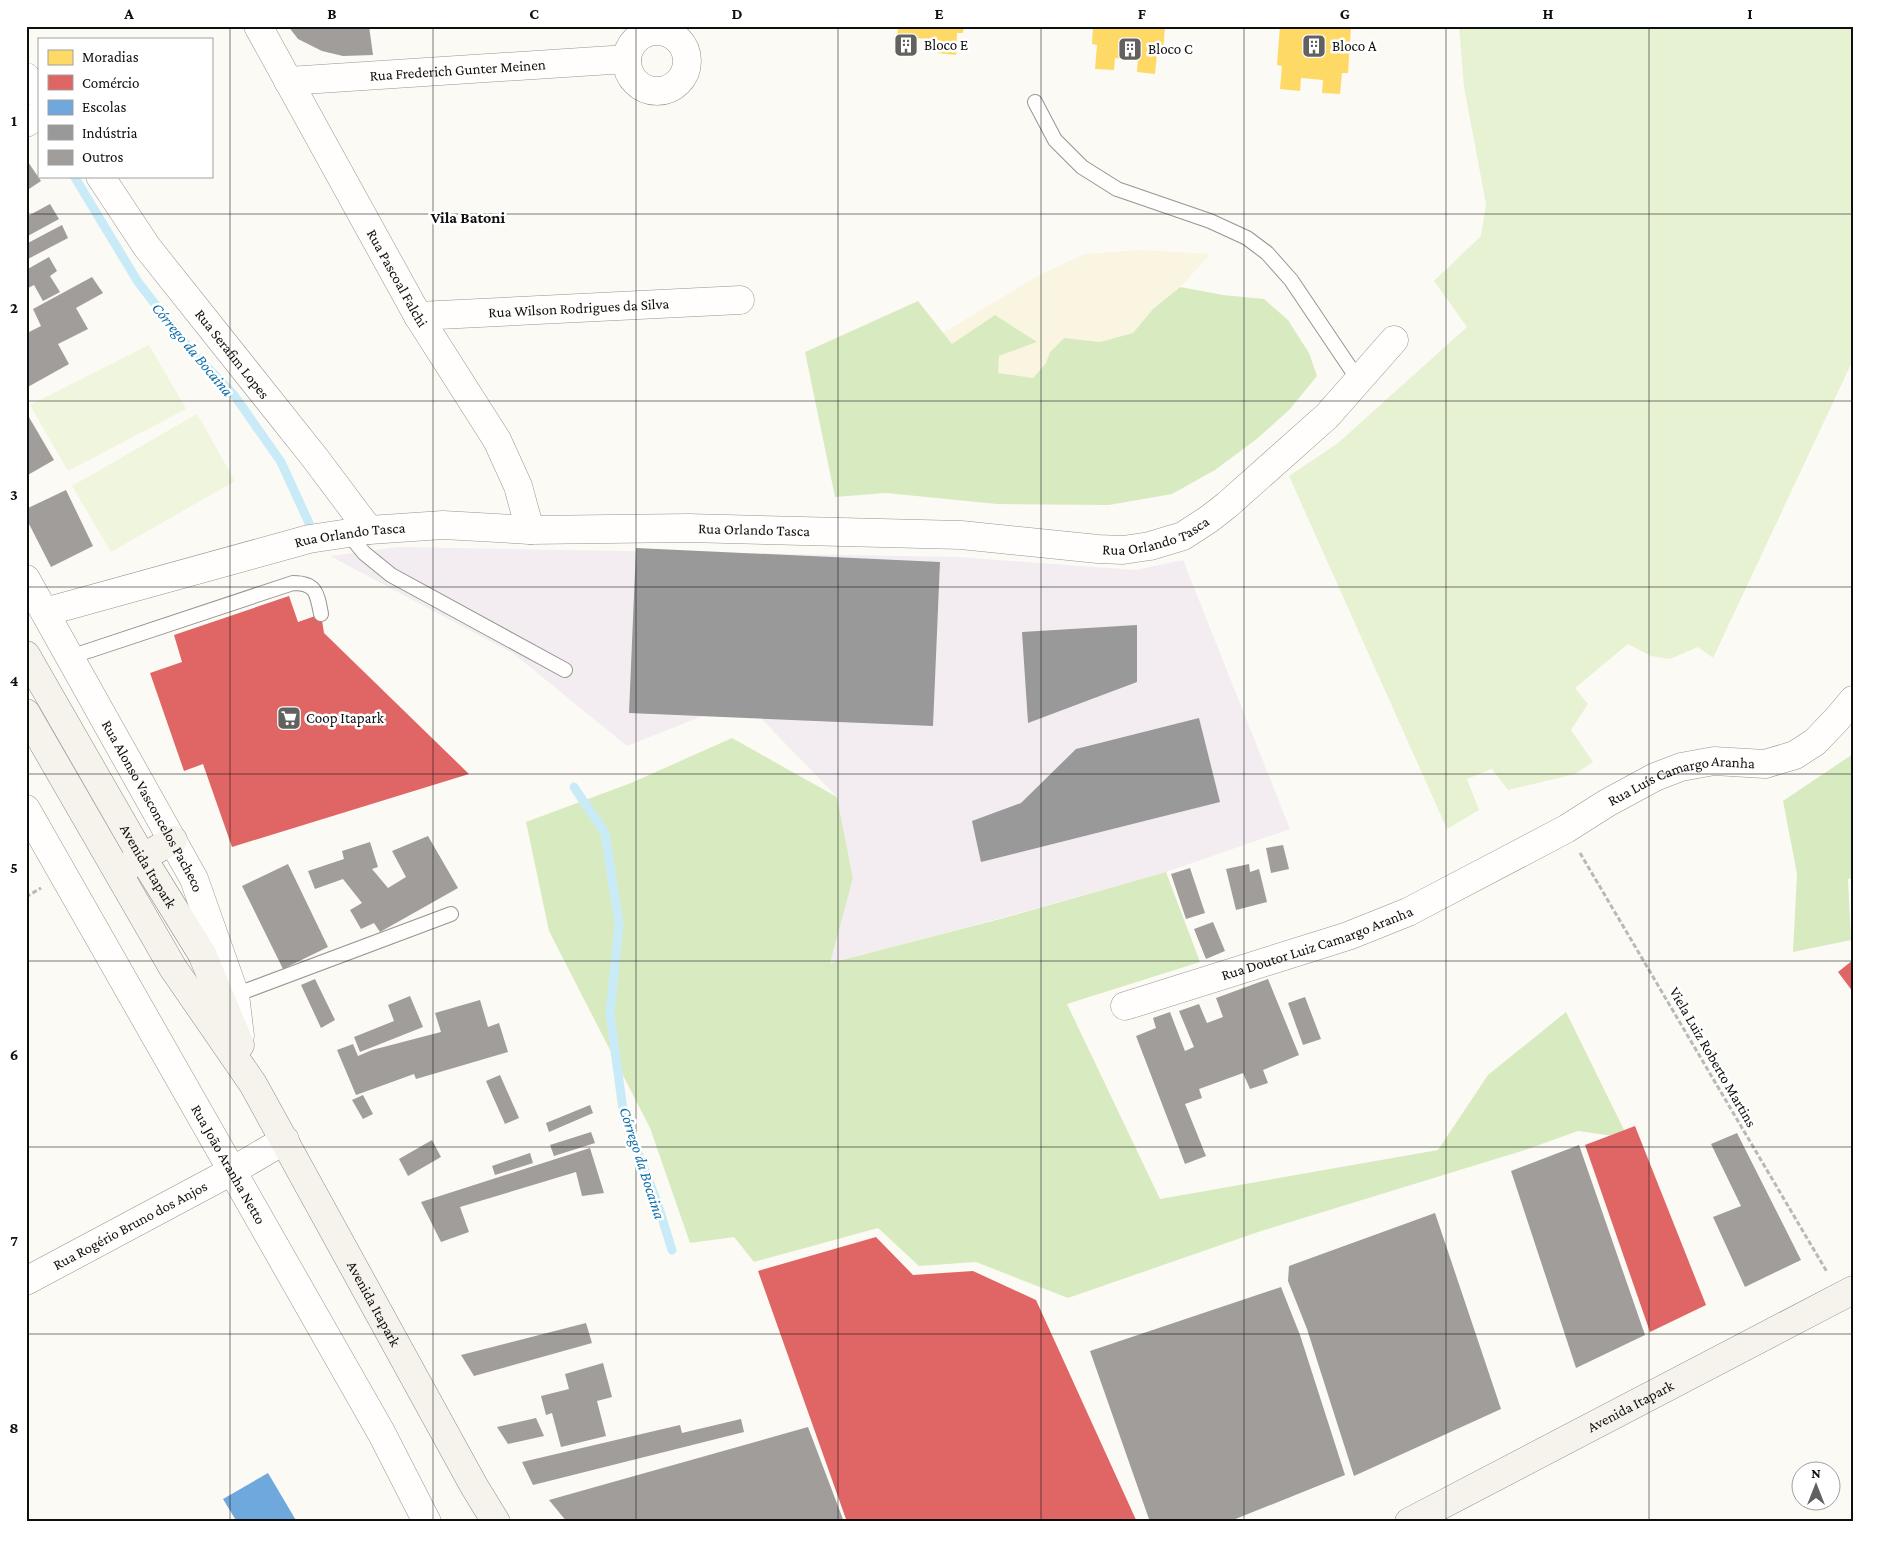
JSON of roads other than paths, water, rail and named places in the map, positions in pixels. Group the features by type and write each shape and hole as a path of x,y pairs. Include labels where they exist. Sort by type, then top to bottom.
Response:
{"main road":[{"name":"Avenida Itapark","path":"26,655 142,858 202,954 241,1048 253,1084"},
{"name":"Avenida Itapark","path":"26,714 173,968 253,1084 496,1522"},
{"path":"118,872 173,840"},
{"name":"Avenida Itapark","path":"1409,1522 1847,1293"}],"street":[{"name":"Rua Pascoal Falchi","path":"258,26 418,316 497,440 518,486 530,530"},
{"name":"Rua Frederich Gunter Meinen","path":"288,81 627,59"},
{"path":"26,77 38,93"},
{"path":"26,122 38,116"},
{"name":"Rua Serafim Lopes","path":"101,178 147,247 315,458 358,531"},
{"name":"Rua Wilson Rodrigues da Silva","path":"418,316 740,300"},
{"name":"Rua Orlando Tasca","path":"45,612 309,539 358,531 443,526 530,530 688,528 961,535 1122,550 1150,546 1183,536 1209,520 1227,505 1327,416 1394,340"},
{"name":"Rua Alonso Vasconcelos Pacheco","path":"26,579 194,879 235,995 241,1048"},
{"name":"Rua Luís Camargo Aranha","path":"1502,862 1566,829 1607,803 1656,777 1681,767 1714,761 1765,764 1795,755 1815,742 1838,719 1853,700"},
{"name":"Rua João Aranha Netto","path":"26,809 382,1434 427,1522"},
{"name":"Rua Doutor Luiz Camargo Aranha","path":"1126,1006 1348,936 1408,912 1502,862"},
{"name":"Rua Rogério Bruno dos Anjos","path":"26,1281 232,1171 285,1140"}],"lane":[{"path":"1035,102 1055,140 1082,167 1117,189 1210,221 1247,238 1267,253 1291,280 1359,381"},
{"path":"358,531 364,553 391,575 565,670"},
{"path":"70,657 293,583 304,583 312,587 318,600 320,614"},
{"path":"235,995 452,914"}],"waterway":[{"name":"Córrego da Bocaina","path":"75,178 138,282 190,349 234,395 281,462 309,523"},
{"name":"Córrego da Bocaina","path":"574,787 605,833 619,924 610,1014 624,1117 657,1202 672,1250"}],"place":[{"name":"Bloco E","path":"906,45"},
{"name":"Bloco A","path":"1314,46"},
{"name":"Bloco C","path":"1130,49"},
{"name":"Coop Itapark","path":"289,718"}],"district":[{"name":"Vila Batoni","path":"468,217"}]}
